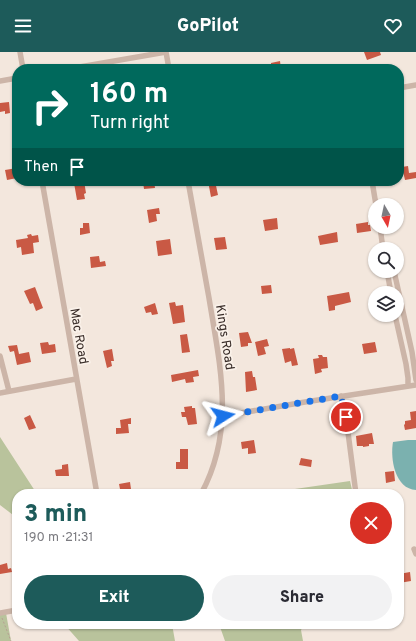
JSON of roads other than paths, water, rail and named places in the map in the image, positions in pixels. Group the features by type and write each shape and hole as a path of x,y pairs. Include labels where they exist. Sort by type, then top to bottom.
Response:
{"street":[{"path":"20,52 22,64"},
{"path":"97,64 166,52 168,64"},
{"path":"0,81 12,79"},
{"path":"404,87 416,85"},
{"name":"Mac Road","path":"43,186 96,489"},
{"name":"Kings Road","path":"189,186 222,379 223,416 221,433 212,470 203,489"},
{"path":"373,186 375,198"},
{"path":"396,278 412,352 416,380"},
{"path":"396,322 407,371 408,386"},
{"path":"0,356 9,391"},
{"path":"0,393 76,379"},
{"path":"223,416 416,385"},
{"path":"341,396 346,417 355,489"},
{"path":"0,613 12,611"}],"water":[{"path":"416,440 416,490 403,484 399,479 393,464 393,442"}]}
